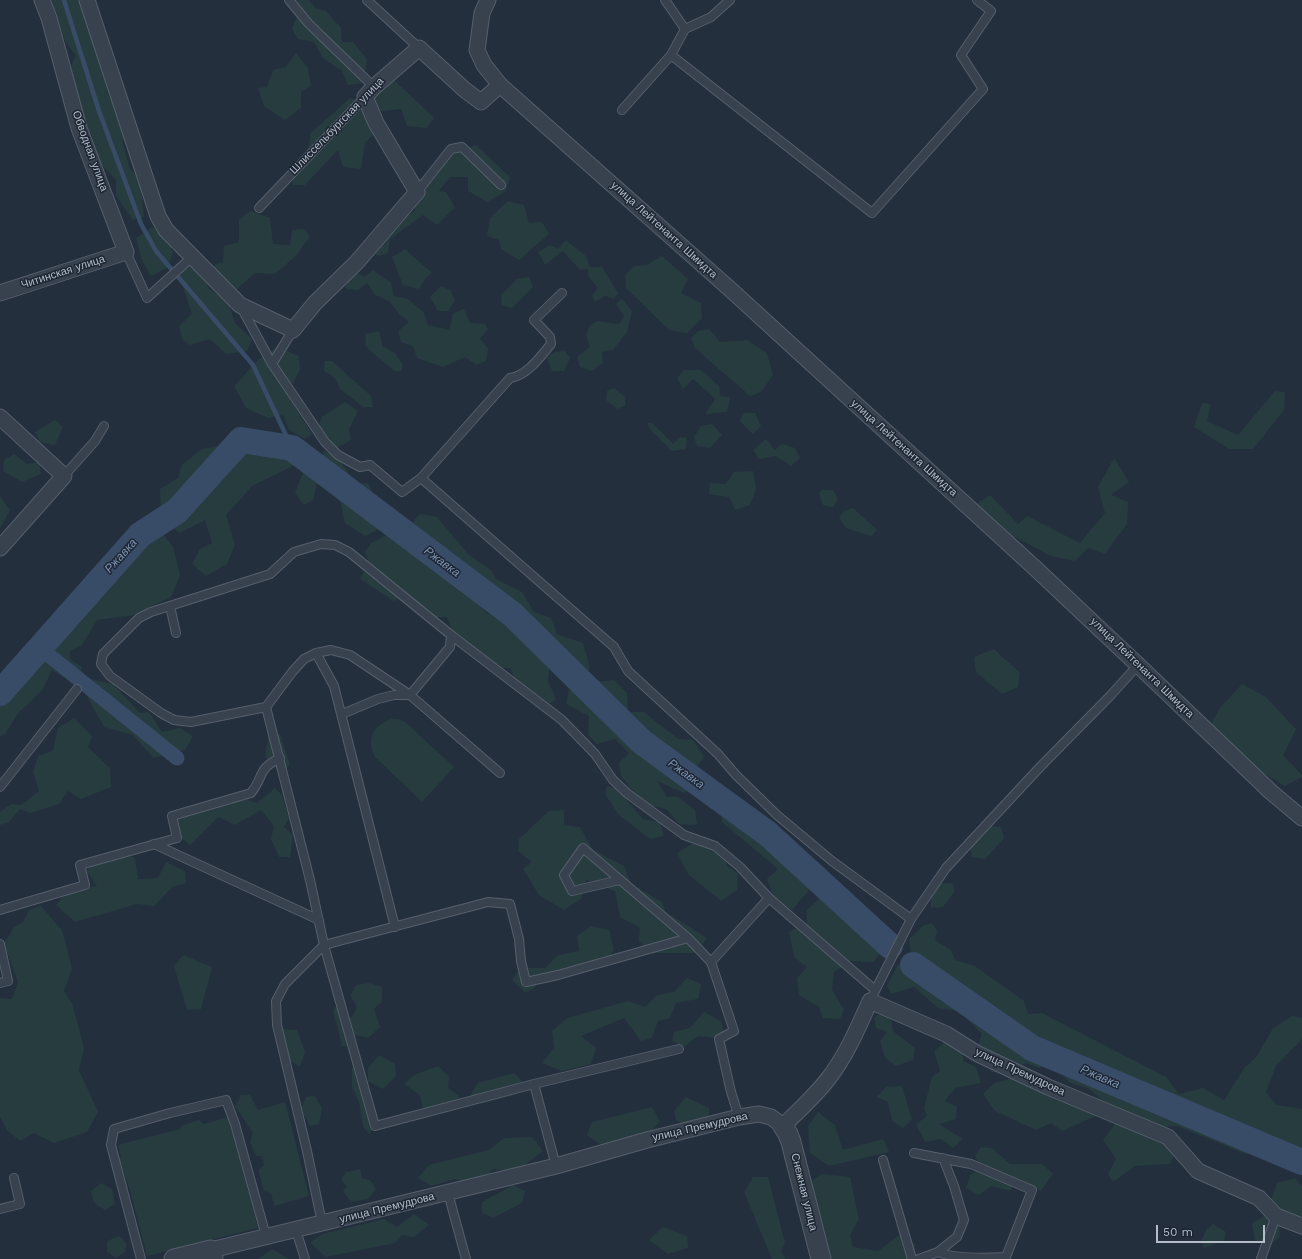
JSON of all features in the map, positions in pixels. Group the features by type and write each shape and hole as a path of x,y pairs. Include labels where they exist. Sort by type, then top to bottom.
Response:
{"street":[{"name":"Обводная улица","path":"42,0 49,18 79,128 126,252"},
{"path":"87,0 158,216 166,230 192,262 240,305 293,330 315,303 356,262 417,192 376,123 369,92"},
{"path":"419,48 465,90 481,102 500,85 484,65 478,50 482,13 488,0"},
{"name":"Шлиссельбургская улица","path":"369,92 419,48"},
{"name":"улица Лейтенанта Шмидта","path":"500,85 731,290 1065,595 1271,792 1302,818"},
{"name":"Читинская улица","path":"0,293 126,252"},
{"path":"0,418 64,476 0,548"},
{"path":"783,1126 828,1079 853,1040 873,996"},
{"name":"улица Премудрова","path":"873,996 946,1034 978,1054 1048,1086 1168,1136 1198,1170 1259,1198 1276,1216 1302,1226"},
{"name":"улица Премудрова","path":"174,1259 212,1254 266,1236 296,1230 556,1166 647,1140 739,1117 759,1114 771,1117 783,1126"},
{"name":"Снежная улица","path":"783,1126 791,1142 821,1259"}],"lane":[{"path":"289,0 369,92"},
{"path":"367,0 419,48"},
{"path":"665,0 685,29"},
{"path":"622,110 670,55 685,29 711,18 730,0"},
{"path":"670,55 872,213 983,89 961,55 991,11 977,0"},
{"name":"Шлиссельбургская улица","path":"259,208 369,92"},
{"path":"417,192 450,149 462,147 501,184"},
{"name":"Обводная улица","path":"126,252 147,298 192,262"},
{"path":"240,305 272,364 325,442 338,455 360,467 370,465 402,492 421,478 510,378 518,377 536,361 551,344 550,337 534,320 562,293"},
{"path":"272,364 293,330"},
{"path":"64,476 95,441 104,426"},
{"path":"421,478 614,647 628,671 718,754 736,775 777,815 832,861 910,919"},
{"path":"500,773 410,695 350,655 332,650 316,653 304,659 266,707 192,722 174,720 161,713 110,676 101,664 103,654 139,618 170,606 270,574 294,552 321,544 335,545 348,552 451,635 562,720 595,754 613,780 628,794 684,835 715,846 740,867 769,898 873,996 910,919 946,868 1138,665"},
{"path":"170,606 176,633"},
{"path":"410,695 450,647 451,635"},
{"path":"316,653 334,686 395,926"},
{"path":"0,787 77,689"},
{"path":"342,714 378,699 394,695 410,695"},
{"path":"266,707 310,880 324,945 374,1126 534,1084 679,1049"},
{"path":"0,910 85,885 80,865 177,838 172,816 252,793 262,772 269,763 280,758"},
{"path":"154,844 319,920"},
{"path":"620,880 572,890 564,875 583,848 688,938 711,962 734,1031 719,1039 731,1092 739,1117"},
{"path":"711,962 769,898"},
{"path":"322,1223 307,1151 276,1026 276,1002 285,984 324,945 488,902 510,904 519,939 521,961 526,982 558,975 688,938"},
{"path":"0,944 8,980 0,983"},
{"path":"534,1084 556,1166"},
{"path":"141,1259 111,1145 114,1129 170,1113 226,1100 235,1124 266,1236"},
{"path":"914,1153 971,1164 1032,1190 1006,1257 959,1259 944,1256 938,1252"},
{"path":"919,1259 928,1258 957,1237 964,1220 954,1186 943,1158"},
{"path":"884,1160 912,1259"},
{"path":"0,1209 20,1204 14,1178"},
{"path":"448,1193 466,1259"},
{"path":"1261,1259 1276,1216"},
{"path":"296,1230 305,1259"}],"green space":[{"path":"52,0 92,0 89,26 109,96 120,108 129,133 122,141 130,169 140,179 144,217 133,220 116,196 116,180 95,158 92,136 80,114 71,65 76,56 65,41"},
{"path":"294,0 309,0 315,8 326,11 341,28 342,42 353,42 367,59 363,83 348,85 342,71 323,58 314,42 298,39 292,29 297,17 311,18"},
{"path":"296,53 308,68 311,86 301,92 301,108 285,120 264,106 258,88 267,87 273,70 286,67"},
{"path":"374,75 391,77 434,118 427,128 407,126 401,109 374,112 378,131 365,142 361,169 343,167 338,150 305,185 293,185 289,172 308,151 311,133 350,98 367,103 365,85"},
{"path":"476,145 510,177 506,191 487,202 468,191 468,177 450,177 439,191 446,192 455,207 437,225 423,215 390,239 388,253 377,256 373,249 377,243 387,239 391,226 415,211 414,199 450,153"},
{"path":"508,201 524,205 529,223 542,222 549,234 519,260 501,249 499,240 487,236 490,218"},
{"path":"250,211 270,218 273,244 290,245 292,230 303,229 310,236 297,255 275,274 255,273 236,290 212,274 215,264 223,262 224,246 239,242 239,220"},
{"path":"152,227 165,233 173,253 167,268 151,276 142,261 136,238"},
{"path":"566,240 586,256 590,267 602,267 618,293 614,299 605,296 595,302 592,296 598,288 589,277 588,269 580,270 563,251 545,265 538,252 550,245 558,249"},
{"path":"405,249 432,273 425,279 419,289 403,285 392,257"},
{"path":"662,256 688,279 681,293 701,303 702,318 687,333 669,330 626,288 625,275 634,266 647,265"},
{"path":"180,261 202,270 208,288 228,302 235,323 252,339 247,351 226,354 210,339 189,345 182,339 179,326 192,314 176,266"},
{"path":"353,270 364,277 373,270 391,283 394,296 408,299 424,313 428,325 449,330 453,313 464,309 470,323 485,324 488,329 480,339 488,349 486,361 477,365 465,357 443,367 417,358 413,346 401,342 398,331 409,322 399,314 389,301 375,295 367,283 358,290 346,289 344,277"},
{"path":"529,277 533,287 512,308 502,305 501,295 517,279"},
{"path":"441,286 450,290 455,300 448,311 438,311 430,297"},
{"path":"622,299 632,311 627,332 613,350 602,352 603,363 592,371 580,367 577,357 590,347 586,335 589,326 597,321 619,324 624,316 616,304"},
{"path":"709,329 720,342 747,340 767,353 773,375 761,392 750,396 695,348 691,338 698,331"},
{"path":"379,331 383,347 395,353 403,365 401,371 394,371 365,346 366,334"},
{"path":"277,347 299,356 300,369 287,395 312,434 305,439 289,430 283,415 268,418 246,408 234,386 258,360"},
{"path":"565,351 570,358 564,371 552,371 547,358 554,352"},
{"path":"325,361 332,361 371,396 373,407 363,407 340,389 335,378 324,371"},
{"path":"684,370 701,370 719,386 720,396 730,397 727,412 705,414 715,399 693,379 683,389 677,378"},
{"path":"614,388 625,397 625,406 617,409 606,400 607,391"},
{"path":"1275,391 1285,392 1284,410 1253,449 1229,449 1194,427 1202,403 1211,404 1207,421 1238,435"},
{"path":"345,402 358,411 349,429 351,440 332,451 317,438 321,417"},
{"path":"744,413 755,413 761,426 753,434 740,421"},
{"path":"55,420 63,427 55,445 40,442 35,432"},
{"path":"648,423 652,423 673,444 680,437 687,438 686,449 672,451 649,428"},
{"path":"712,424 722,435 710,448 697,446 694,437 701,426"},
{"path":"246,433 282,444 295,440 304,450 297,464 252,486 226,515 235,545 227,564 206,576 192,564 200,549 212,543 205,520 179,533 161,515 160,489 178,478 182,465 202,449 230,444"},
{"path":"766,439 775,450 782,444 795,448 800,458 791,466 775,456 759,459 753,450"},
{"path":"324,451 337,456 356,484 368,483 382,512 379,529 365,536 345,523 340,501 317,483 313,500 304,505 295,493 305,466 319,462"},
{"path":"14,454 27,464 39,462 41,474 22,482 3,471 4,460"},
{"path":"1114,458 1129,482 1111,495 1128,502 1127,524 1105,554 1088,548 1075,561 1051,556 1015,537 992,535 975,505 990,495 1018,524 1027,516 1080,543 1105,513 1098,487"},
{"path":"753,471 756,489 750,505 735,510 729,497 709,494 710,483 726,484 734,472"},
{"path":"822,490 833,490 838,499 833,507 823,505 819,493"},
{"path":"0,496 10,510 0,528"},
{"path":"853,508 877,530 871,536 846,528 839,518 843,511"},
{"path":"421,514 437,517 469,555 491,570 496,579 522,592 534,612 551,618 557,634 583,643 590,667 585,680 565,672 522,618 490,595 484,588 411,530 410,528 418,515"},
{"path":"159,529 173,547 180,575 171,597 134,615 97,620 82,645 70,651 70,659 82,667 81,677 73,683 52,670 42,691 19,712 5,734 0,737 0,686 24,679 27,665 48,641 61,638 71,617 83,608 92,582 109,575 132,538"},
{"path":"391,533 428,558 431,570 470,595 487,614 498,612 507,628 521,633 550,664 548,681 556,699 547,706 516,682 510,668 500,668 452,630 447,617 434,617 408,596 394,601 360,579 369,563 365,552 371,543"},
{"path":"994,649 1020,673 1018,687 1002,694 976,672 974,657"},
{"path":"91,679 113,684 140,713 149,712 162,732 180,728 193,736 185,750 153,758 133,735 104,727 83,689"},
{"path":"614,680 627,693 628,712 644,712 678,739 693,740 704,757 695,770 693,786 684,793 657,781 667,797 678,797 695,810 697,825 679,824 666,809 644,804 621,776 619,763 629,753 615,739 597,744 588,735 589,716 566,704 569,690 586,692 596,682"},
{"path":"1242,684 1266,697 1296,729 1283,755 1302,775 1302,777 1285,786 1245,762 1210,726 1219,709"},
{"path":"74,718 92,736 88,747 110,768 111,787 81,799 68,791 59,804 30,813 20,809 9,822 0,825 0,812 11,804 21,805 39,791 33,772 38,756 53,751 58,728"},
{"path":"391,719 398,719 405,722 454,767 422,802 376,758 373,752 371,746 372,735 379,725"},
{"path":"269,734 280,734 290,765 280,774 265,756"},
{"path":"607,786 617,789 643,819 660,822 664,836 650,839 619,815 605,794"},
{"path":"275,788 282,795 289,819 284,827 293,835 290,857 279,857 271,839 274,826 261,810 235,825 218,817 190,845 173,832 181,808 244,799 257,803"},
{"path":"564,810 564,825 580,827 593,850 624,866 631,884 662,902 666,912 707,938 696,953 650,953 639,941 640,928 620,917 615,891 586,880 581,899 564,910 539,895 523,869 532,862 518,851 519,839 549,811"},
{"path":"722,810 775,845 777,856 788,858 814,882 832,877 853,894 863,911 875,915 889,935 886,948 873,962 851,961 834,972 832,990 844,1009 840,1019 823,1018 819,1007 799,995 797,978 807,967 794,957 789,932 807,923 807,910 821,897 810,889 792,910 774,899 767,879 778,869 722,822"},
{"path":"992,826 1001,827 1004,838 985,859 972,857 970,846"},
{"path":"705,836 725,848 727,866 738,874 737,890 721,901 688,874 677,853"},
{"path":"119,851 135,858 138,879 158,878 166,862 185,871 186,883 172,887 154,906 137,904 75,922 56,905 67,892 97,886 87,872 94,858"},
{"path":"942,883 952,883 955,891 943,907 931,908 931,897"},
{"path":"41,906 62,930 72,969 64,991 72,1003 84,1048 79,1070 98,1112 87,1132 54,1143 34,1133 20,1141 7,1130 0,1117 0,998 12,999 18,982 4,944 14,927 23,922 29,910"},
{"path":"932,923 937,931 935,940 951,950 955,960 975,966 1024,1001 1028,1014 1042,1013 1166,1077 1179,1094 1203,1088 1224,1100 1244,1068 1257,1056 1273,1028 1292,1016 1302,1018 1302,1039 1276,1066 1266,1092 1276,1105 1302,1109 1302,1168 1273,1153 1246,1154 1177,1126 1159,1127 1108,1105 1088,1088 1070,1083 1052,1064 1039,1068 1026,1063 1009,1073 992,1072 975,1055 982,1034 959,1011 938,1008 914,987 891,994 887,986 898,964 920,974 926,967 911,955 909,939 923,926"},
{"path":"591,926 609,930 614,950 604,966 564,978 547,972 533,989 525,992 512,980 520,968 545,968 558,955 579,951 577,936"},
{"path":"183,955 212,967 201,1009 187,1010 174,966"},
{"path":"687,978 701,984 698,999 676,1003 670,1018 658,1021 652,1038 641,1041 624,1018 581,1036 596,1048 591,1064 562,1071 542,1063 554,1048 552,1031 567,1018 628,1001 645,1007 657,995 674,992"},
{"path":"369,983 382,987 382,1002 374,1009 380,1027 368,1038 356,1035 354,1046 342,1046 333,1010 337,1006 351,1018 357,1007 350,995 357,985"},
{"path":"704,1012 721,1021 725,1039 698,1036 685,1046 672,1041 674,1032 690,1028"},
{"path":"880,1012 890,1015 893,1031 915,1048 913,1060 896,1066 885,1058 880,1041 887,1032 876,1028 874,1018"},
{"path":"283,1029 297,1030 305,1052 300,1067 287,1059"},
{"path":"946,1041 963,1048 963,1061 976,1067 981,1083 955,1088 945,1101 957,1107 956,1119 939,1124 963,1139 953,1148 941,1139 925,1142 916,1124 927,1116 924,1108 932,1077 940,1071 934,1051"},
{"path":"379,1055 395,1064 396,1076 383,1089 368,1081 368,1068"},
{"path":"438,1066 449,1076 448,1088 460,1097 447,1110 423,1108 420,1095 404,1084 414,1075"},
{"path":"352,1067 363,1079 366,1086 363,1102 376,1112 378,1123 369,1134 363,1127 359,1102 352,1087"},
{"path":"514,1073 523,1082 518,1094 480,1104 469,1097 478,1083"},
{"path":"1016,1077 1097,1103 1096,1116 1062,1131 1051,1123 1036,1130 995,1111 983,1094 994,1083"},
{"path":"902,1086 912,1120 903,1128 892,1121 888,1102 877,1097 886,1087"},
{"path":"241,1095 250,1095 258,1110 285,1102 309,1196 274,1206 271,1193 264,1191 258,1170 264,1165 261,1156 256,1156 250,1142 253,1133 235,1106"},
{"path":"315,1096 322,1108 319,1124 310,1126 301,1109 306,1097"},
{"path":"686,1097 709,1108 709,1120 693,1130 676,1120 674,1111"},
{"path":"652,1107 660,1121 651,1132 601,1145 587,1135 592,1122"},
{"path":"818,1112 835,1125 843,1150 883,1139 889,1152 829,1166 810,1153 808,1126"},
{"path":"229,1117 258,1228 147,1256 131,1194 119,1159 121,1157 118,1145 180,1129 181,1126 199,1120 203,1124"},
{"path":"1118,1120 1162,1135 1175,1153 1170,1164 1135,1166 1113,1182 1108,1174 1116,1159 1103,1140"},
{"path":"532,1137 543,1151 514,1173 494,1169 477,1184 455,1179 431,1186 418,1178 429,1165 489,1150 504,1138"},
{"path":"981,1147 992,1148 1010,1164 1042,1164 1053,1174 1041,1191 1018,1179 1010,1191 991,1186 979,1195 966,1188 970,1175 981,1168 975,1156"},
{"path":"360,1169 362,1178 370,1180 376,1189 368,1199 351,1202 343,1191 347,1186 341,1180 346,1172"},
{"path":"821,1174 850,1177 859,1219 850,1235 853,1247 878,1251 902,1233 916,1245 909,1259 825,1259 800,1190"},
{"path":"753,1177 768,1177 785,1243 781,1252 786,1259 772,1259 744,1192"},
{"path":"1295,1178 1302,1186 1302,1220 1301,1218 1278,1209 1271,1199 1277,1183"},
{"path":"101,1183 112,1189 115,1204 105,1210 94,1203 91,1191"},
{"path":"513,1185 525,1191 522,1203 493,1218 482,1213 482,1202"},
{"path":"414,1214 429,1225 414,1237 402,1235 395,1243 326,1257 310,1243 322,1234 384,1219 397,1227"},
{"path":"1267,1215 1280,1222 1279,1237 1269,1247 1255,1240 1252,1223"},
{"path":"1213,1224 1226,1232 1224,1241 1204,1248 1201,1241 1207,1229"},
{"path":"663,1227 687,1236 688,1248 668,1254 649,1240"},
{"path":"119,1236 127,1244 125,1252 116,1258 107,1252 107,1241"},
{"path":"272,1249 289,1259 258,1259"}],"waterway":[{"path":"64,0 99,111 141,224 156,251 253,365 292,448"},
{"name":"Ржавка","path":"0,693 140,535 177,511 241,440 292,448 512,614 642,742 768,834 890,946"},
{"path":"40,648 177,758"},
{"name":"Ржавка","path":"913,965 1032,1048 1302,1162"}]}
